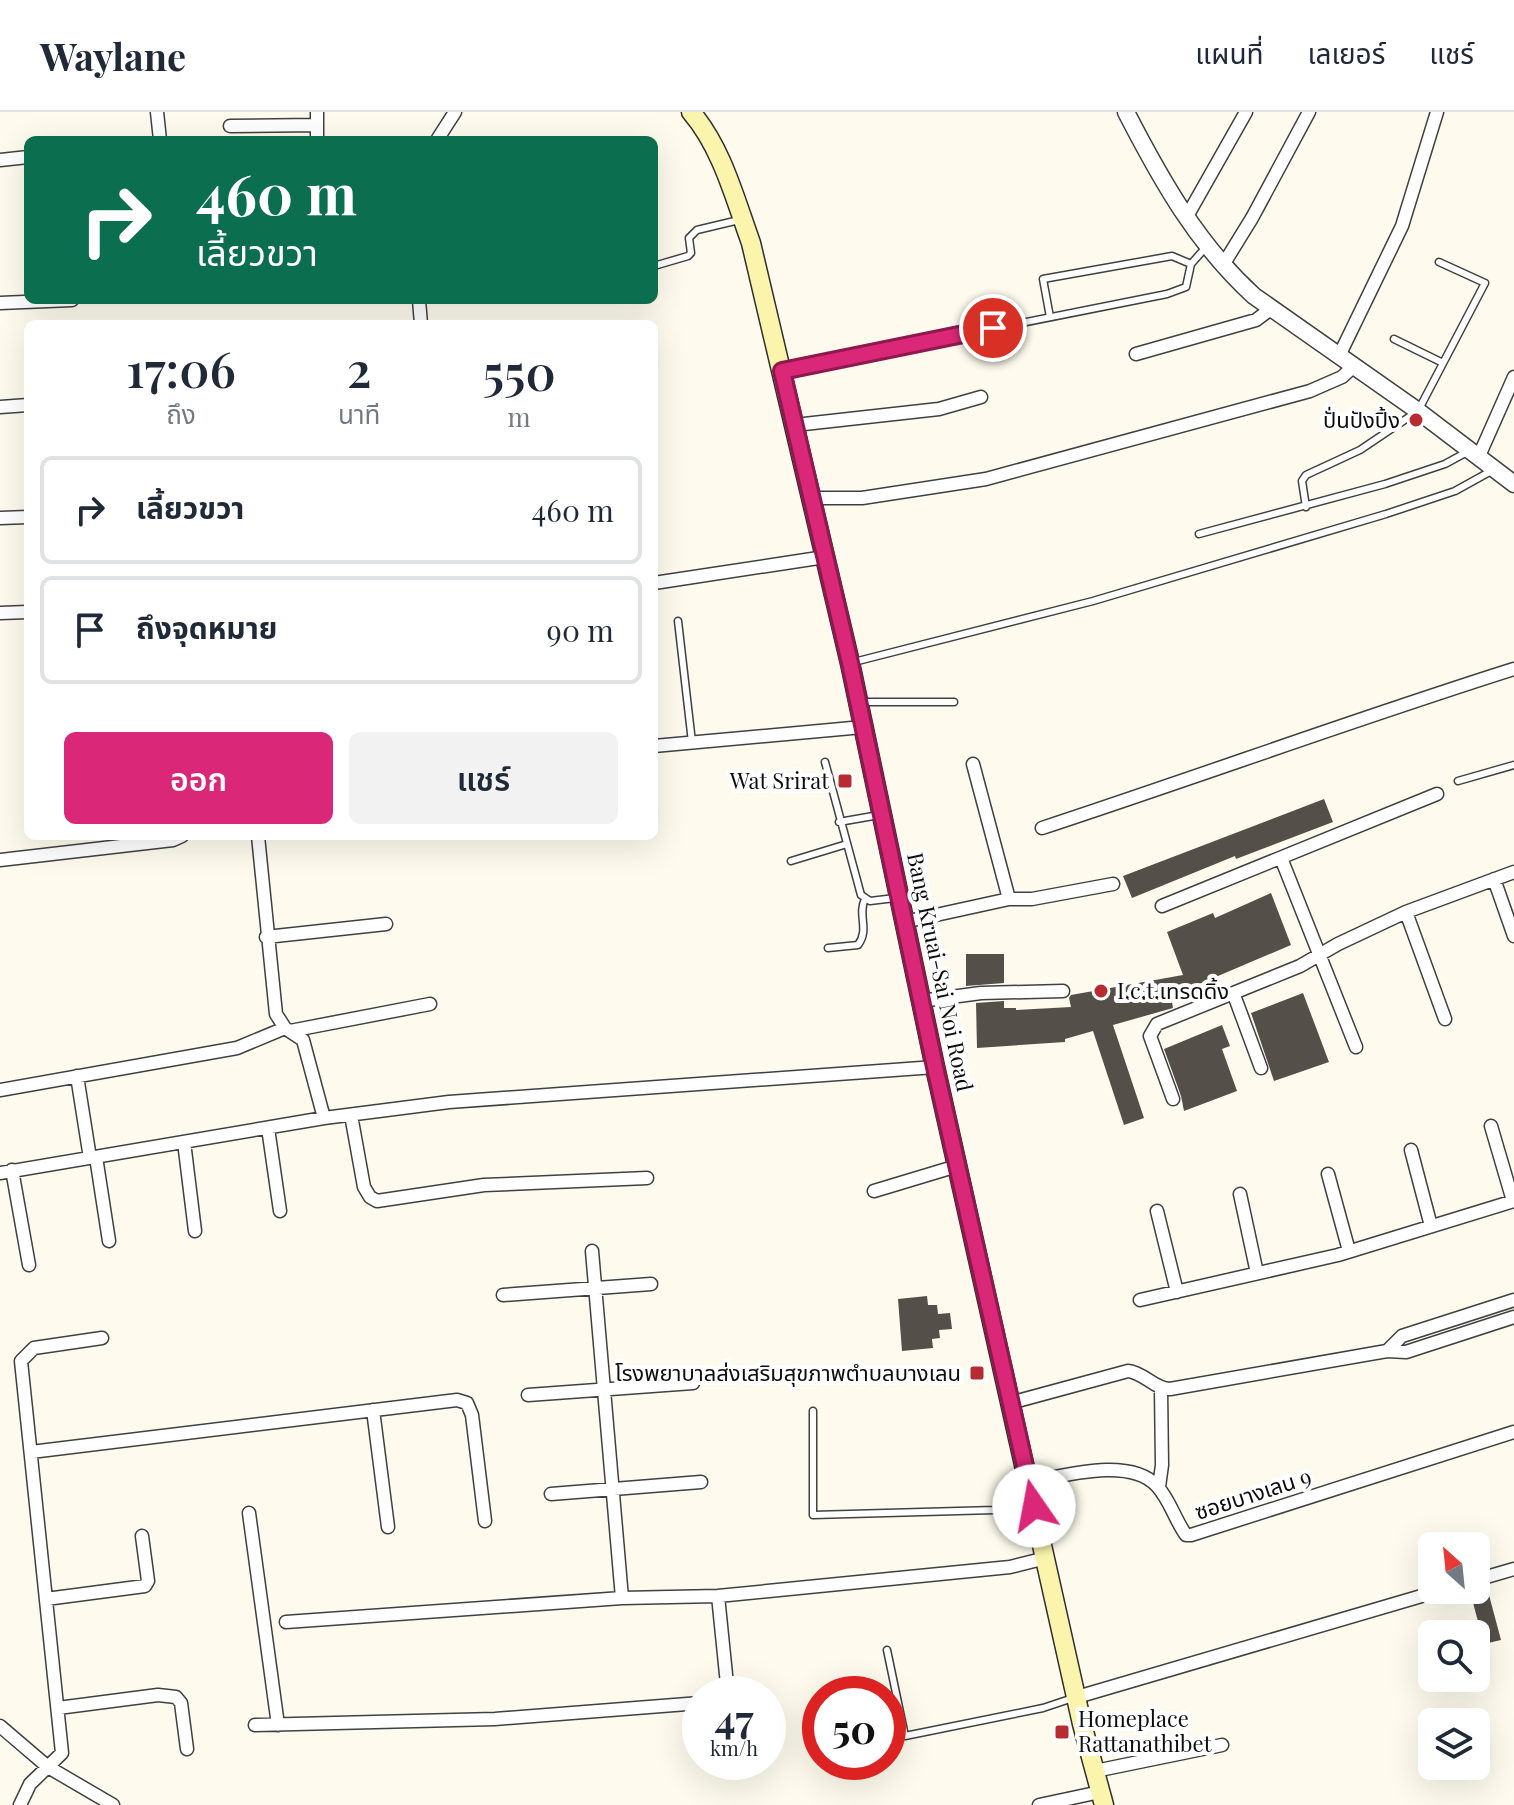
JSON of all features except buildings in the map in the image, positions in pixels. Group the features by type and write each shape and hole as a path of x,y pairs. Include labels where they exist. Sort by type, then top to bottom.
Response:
{"main road":[{"name":"Bang Kruai-Sai Noi Road","path":"691,112 703,126 730,184 782,371 850,663 1010,1403 1102,1798"}],"street":[{"path":"157,112 160,136"},
{"path":"440,136 455,112"},
{"path":"1126,112 1160,178 1186,218 1223,265 1254,296 1418,411 1514,484"},
{"path":"1186,218 1246,112"},
{"path":"1223,265 1309,112"},
{"path":"1339,356 1402,226 1437,112"},
{"path":"230,126 317,119"},
{"path":"0,160 24,157"},
{"path":"0,303 24,302"},
{"path":"1136,354 1256,320 1272,308"},
{"path":"812,498 862,498 986,479 1310,391 1342,377 1354,366"},
{"path":"1474,453 1514,377"},
{"path":"795,425 939,409 981,397"},
{"path":"0,407 24,405"},
{"path":"0,518 24,517"},
{"path":"658,582 825,557"},
{"path":"0,613 24,612"},
{"path":"1042,828 1340,725 1514,669"},
{"path":"658,746 863,727"},
{"path":"973,764 1009,899"},
{"path":"1162,906 1437,794"},
{"path":"0,860 173,840"},
{"path":"258,840 276,1014 288,1030 303,1040 324,1118"},
{"path":"1281,858 1356,1047"},
{"path":"1173,1099 1150,1036 1157,1024 1234,995 1406,912 1514,872"},
{"path":"1494,879 1514,936"},
{"path":"904,922 1009,899 1032,899 1113,884"},
{"path":"1406,912 1445,1019"},
{"path":"266,937 386,924"},
{"path":"921,1001 981,993 1063,991"},
{"path":"1234,995 1261,1068"},
{"path":"0,1090 237,1048 288,1030 430,1004"},
{"path":"29,1265 6,1172 324,1118 449,1102 935,1067"},
{"path":"77,1076 109,1241"},
{"path":"351,1115 364,1187 370,1197 377,1201 484,1185 647,1178"},
{"path":"1140,1300 1349,1251 1514,1201 1491,1126"},
{"path":"268,1128 280,1211"},
{"path":"184,1142 195,1231"},
{"path":"1411,1150 1431,1226"},
{"path":"874,1191 957,1166"},
{"path":"1328,1174 1349,1251"},
{"path":"1240,1194 1257,1273"},
{"path":"1157,1211 1177,1292"},
{"path":"592,1251 622,1598"},
{"path":"503,1295 651,1284"},
{"path":"1387,1351 1402,1336 1514,1300"},
{"path":"1010,1403 1128,1371 1139,1372 1161,1389 1387,1351 1406,1352 1514,1317"},
{"path":"20,1805 30,1784 62,1753 21,1361 34,1348 102,1338"},
{"path":"528,1395 693,1383"},
{"path":"1159,1487 1162,1465 1161,1389"},
{"path":"31,1452 457,1400 467,1403 472,1415 485,1521"},
{"path":"373,1410 388,1527"},
{"name":"ซอยบางเลน 9","path":"1159,1487 1181,1528 1186,1535 1191,1535 1514,1432"},
{"path":"1029,1482 1094,1470 1125,1470 1150,1479 1159,1487"},
{"path":"551,1494 701,1482"},
{"path":"249,1513 278,1725"},
{"path":"46,1599 145,1586 148,1581 142,1536"},
{"path":"286,1622 622,1598 718,1596 1010,1567 1046,1558"},
{"path":"1490,1576 1514,1569"},
{"path":"718,1596 726,1676"},
{"path":"1077,1697 1418,1597"},
{"path":"58,1708 158,1695 176,1697 181,1703 187,1749"},
{"path":"255,1725 495,1719 682,1704"},
{"path":"0,1726 48,1767 113,1805"},
{"path":"1095,1771 1222,1745"},
{"path":"1039,1805 1102,1798"}],"lane":[{"path":"658,265 688,256 691,253 689,238 697,230 742,219"},
{"path":"782,371 1167,294 1186,287 1191,264 1208,246"},
{"path":"1050,317 1043,279 1172,256 1191,264"},
{"path":"1306,507 1302,481 1306,475 1360,450 1418,411 1485,283 1439,262"},
{"path":"1394,339 1443,363"},
{"path":"1199,534 1306,507 1474,453"},
{"path":"850,663 1093,601 1386,514 1455,491 1494,469"},
{"path":"678,621 692,742"},
{"path":"857,702 954,702"},
{"path":"825,762 861,895 870,901 899,897"},
{"path":"1458,781 1514,765"},
{"path":"839,822 881,815"},
{"path":"791,861 847,844"},
{"path":"828,948 858,945 862,940 865,935 861,906 865,899"},
{"path":"813,1411 813,1515 995,1510 1034,1506"},
{"path":"887,1650 905,1736 1043,1708 1077,1697"}],"place":[{"name":"ปั่นปังปิ้ง","path":"1416,420"},
{"name":"Wat Srirat","path":"845,781"},
{"name":"I.c.t.เทรดดิ้ง","path":"1101,991"},
{"name":"โรงพยาบาลส่งเสริมสุขภาพตำบลบางเลน","path":"977,1373"},
{"name":"Homeplace Rattanathibet","path":"1062,1732"}],"route":[{"path":"993,328 782,371 850,663 935,1067 1034,1506"}]}
